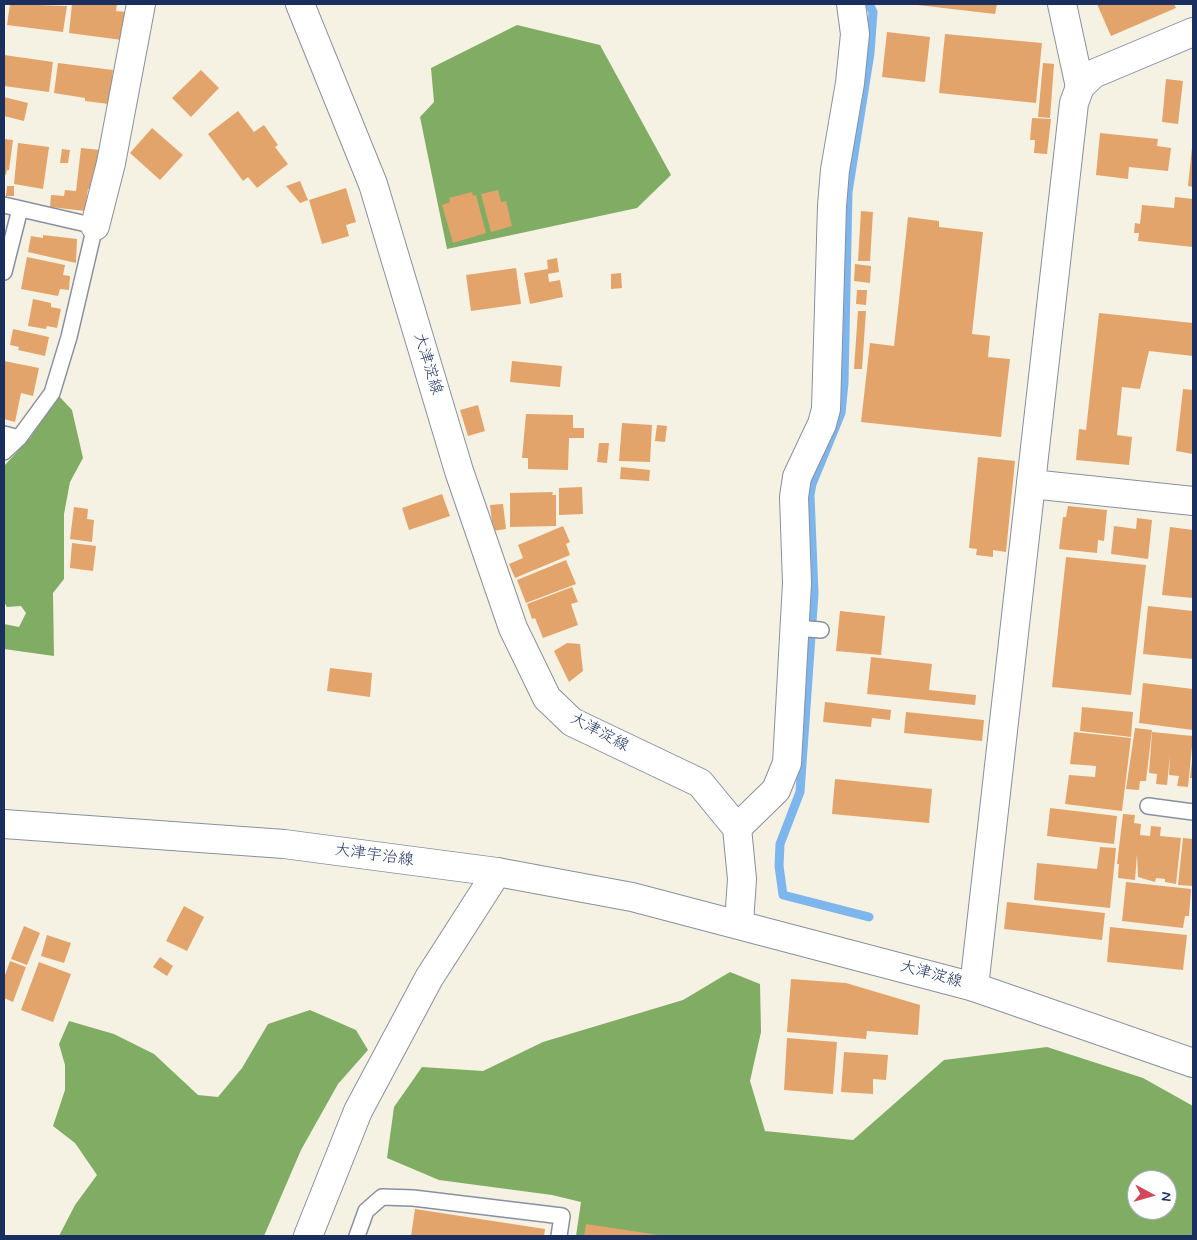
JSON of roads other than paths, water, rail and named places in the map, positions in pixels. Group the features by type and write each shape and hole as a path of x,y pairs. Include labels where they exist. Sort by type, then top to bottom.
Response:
{"street":[{"path":"95,226 111,163 141,4"},
{"name":"大津淀線","path":"300,4 372,184 459,471 513,628 547,698 572,722 700,783 737,828"},
{"path":"739,923 742,879 737,828 776,790 787,763 806,629 797,547 794,497 797,477 822,424 826,409 833,197 855,34 850,4"},
{"path":"1062,4 1080,87"},
{"path":"974,986 1074,103 1080,87 1093,74 1193,32"},
{"path":"1031,484 1193,501"},
{"name":"大津宇治線","path":"4,824 284,844 497,872 632,897 739,923"},
{"path":"308,1236 358,1111 429,978 497,872"},
{"name":"大津淀線","path":"739,923 974,986 1193,1063"}],"lane":[{"path":"4,205 95,226 68,337 52,393 19,438 4,452"},
{"path":"4,272 20,208"},
{"path":"4,434 19,438"},
{"path":"1148,806 1193,812"},
{"path":"357,1236 366,1211 382,1197 413,1198 562,1216 559,1236"}],"waterway":[{"path":"869,4 873,12 870,53 848,192 844,383 841,413 812,484 810,495 814,594 800,792 780,844 779,866 783,895 869,917"}]}
